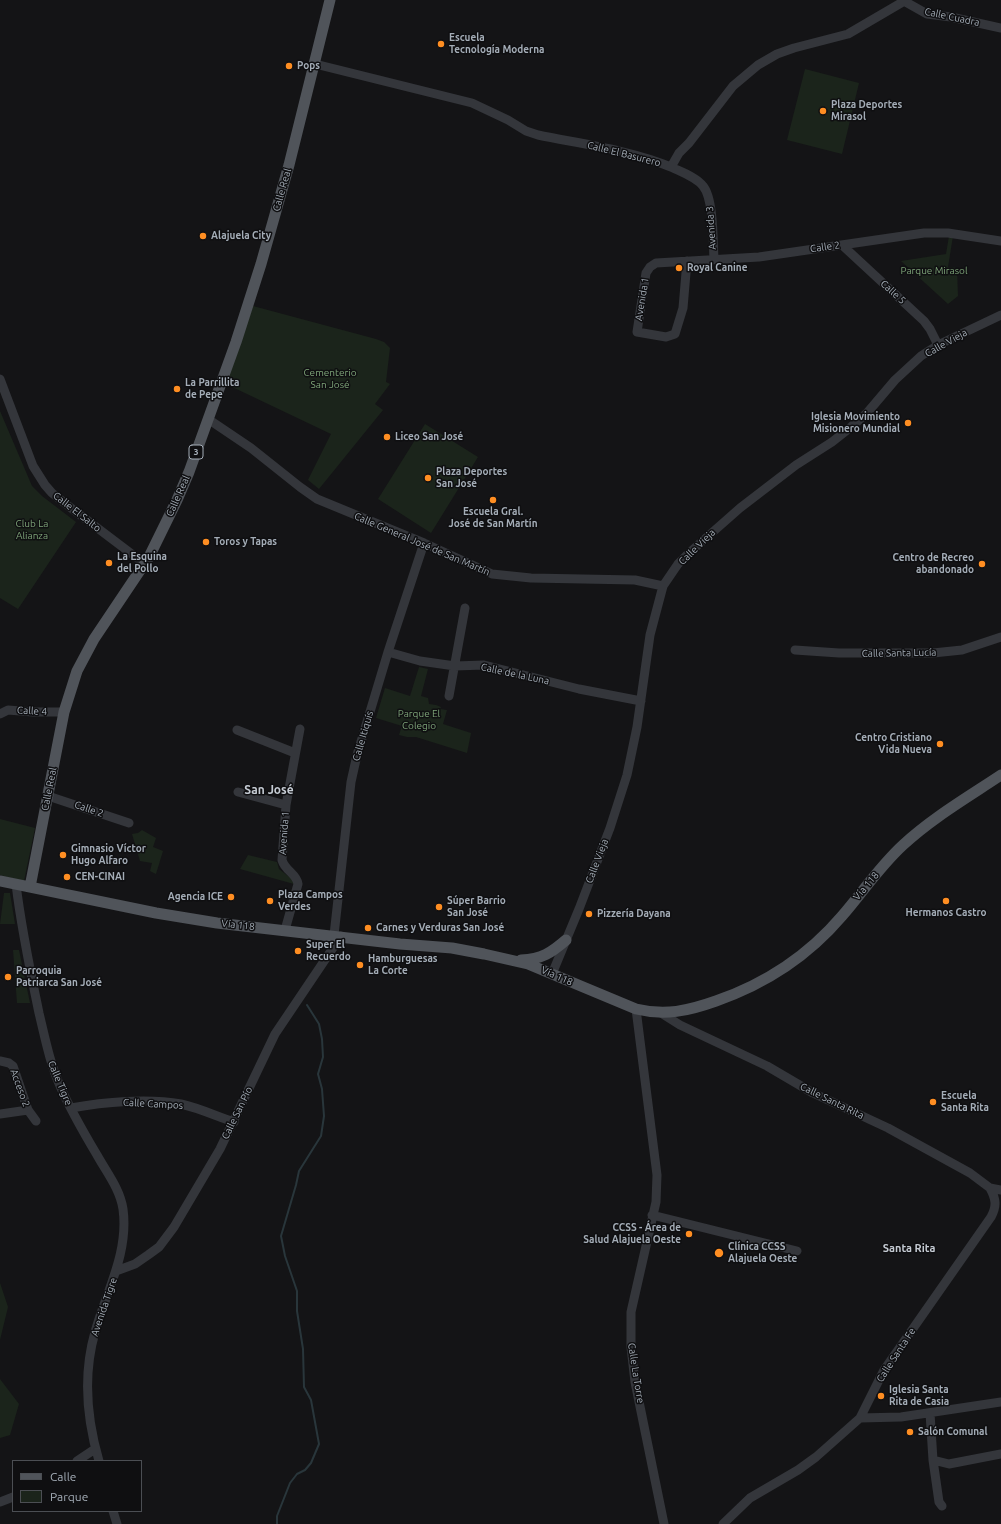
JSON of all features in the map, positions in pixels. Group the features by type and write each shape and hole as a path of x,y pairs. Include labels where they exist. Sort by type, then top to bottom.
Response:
{"main road":[{"name":"Calle Real","path":"30,887 64,712 77,671 94,639 145,564 177,500 208,420 261,264 289,166 330,0"},
{"name":"Vía 118","path":"30,887 156,913 217,923 393,943 452,948 517,960 636,1009 661,1013 678,1012 703,1006 747,989 804,954 829,930 893,855 907,841 942,814 1001,775"},
{"path":"0,881 30,887"},
{"path":"517,960 531,960 543,957 566,940"}],"street":[{"name":"Calle El Basurero","path":"315,64 464,101 508,120 526,131 636,155 671,167 679,153 689,143 733,86 758,65 777,54 794,48 848,34 905,1"},
{"name":"Calle Cuadra","path":"905,1 927,14 951,17 1001,28"},
{"name":"Avenida 3","path":"671,167 695,179 703,186 709,196 714,260"},
{"name":"Calle 2","path":"650,267 656,263 759,257 924,233 948,233 1001,241"},
{"name":"Calle 5","path":"842,245 924,321 938,345"},
{"name":"Avenida 1","path":"650,267 646,273 637,332 666,337 675,334 683,308 687,261"},
{"name":"Calle Vieja","path":"552,974 618,803 627,775 641,701 650,635 664,586 678,564 740,508 796,465 832,442 851,427 867,413 909,366 938,345 1001,315"},
{"name":"Calle El Salto","path":"0,380 33,466 45,485 52,493 145,564"},
{"name":"Calle General José de San Martín","path":"208,420 251,448 285,476 317,499 424,543 492,574 531,578 635,580 664,586"},
{"name":"Calle Itiquís","path":"338,936 351,782 357,755 388,652 424,543"},
{"path":"449,696 465,608"},
{"name":"Calle Santa Lucía","path":"795,650 839,653 932,653 962,650 1001,637"},
{"name":"Calle de la Luna","path":"388,652 420,661 455,666 484,666 579,689 641,701"},
{"name":"Calle 4","path":"1,713 8,710 64,712"},
{"name":"Avenida 1","path":"285,930 298,884 298,880 283,865 282,860 286,805 300,728"},
{"path":"237,730 295,753"},
{"path":"238,792 286,805"},
{"name":"Calle 2","path":"48,796 129,823"},
{"name":"Calle Tigre","path":"16,884 20,917 48,1054 60,1088 120,1195 123,1209 123,1239 116,1271"},
{"name":"Calle San Pío","path":"116,1271 135,1264 148,1255 166,1238 174,1227 216,1156 234,1122 275,1034 338,936"},
{"name":"Calle La Torre","path":"636,1009 657,1175 656,1202 630,1312 631,1348 635,1382 664,1524"},
{"name":"Calle Santa Rita","path":"661,1013 680,1025 767,1066 813,1093 888,1128 951,1164 970,1173 990,1188 1001,1190"},
{"name":"Acceso 2","path":"0,1061 9,1063 13,1066 28,1110 36,1121"},
{"name":"Calle Campos","path":"71,1108 100,1102 150,1102 181,1104 234,1122"},
{"path":"0,1114 28,1110"},
{"name":"Calle Santa Fe","path":"723,1524 750,1498 798,1470 816,1457 860,1418 884,1370 991,1217 996,1207 996,1202 990,1188"},
{"path":"652,1215 797,1251"},
{"name":"Avenida Tigre","path":"99,1460 92,1438 89,1415 89,1363 95,1332 116,1271"},
{"path":"860,1418 901,1417 1001,1402"},
{"path":"930,1413 933,1460 939,1502 942,1506"},
{"path":"78,1460 95,1449"},
{"path":"933,1460 949,1464 1001,1454"},
{"path":"0,1502 12,1497"},
{"path":"113,1512 117,1524"}],"green space":[{"name":"Plaza Deportes Mirasol","path":"805,69 859,83 842,154 787,140"},
{"name":"Parque Mirasol","path":"949,236 953,236 948,267 957,268 958,296 948,304 901,261 946,254"},
{"name":"Cementerio San José","path":"253,306 376,339 384,342 390,348 386,382 390,384 375,404 383,410 319,489 308,480 331,434 226,384"},
{"name":"Club La Alianza","path":"0,411 32,486 42,496 76,522 18,609 0,598"},
{"name":"Plaza Deportes San José","path":"425,424 478,457 431,533 378,499"},
{"name":"Parque El Colegio","path":"419,667 428,669 421,696 428,698 429,704 441,707 440,709 447,710 443,724 471,733 467,753 416,737 399,735 402,726 376,718 385,688 410,696"},
{"path":"0,819 35,828 24,881 0,875"},
{"path":"142,830 156,838 153,847 163,851 156,874 150,871 152,863 140,861 132,834 138,833"},
{"path":"248,855 277,862 279,869 293,880 294,884 240,869"},
{"path":"4,893 10,893 15,924 0,924"},
{"path":"13,950 19,950 30,1003 17,1003"},
{"path":"0,1283 8,1307 0,1340"},
{"path":"0,1379 19,1404 10,1435 0,1438"}],"waterway":[{"path":"277,1524 277,1516 290,1483 297,1474 305,1470 311,1463 319,1444 311,1400 304,1387 303,1349 297,1311 297,1291 285,1256 281,1236 299,1171 321,1136 324,1116 322,1089 318,1074 323,1057 322,1039 319,1024 307,1005"}],"place":[{"name":"Escuela Tecnología Moderna","path":"441,44"},
{"name":"Pops","path":"289,66"},
{"name":"Plaza Deportes Mirasol","path":"823,111"},
{"name":"Alajuela City","path":"203,236"},
{"name":"Royal Canine","path":"679,268"},
{"name":"La Parrillita de Pepe","path":"177,389"},
{"name":"Iglesia Movimiento Misionero Mundial","path":"908,423"},
{"name":"Liceo San José","path":"387,437"},
{"name":"Plaza Deportes San José","path":"428,478"},
{"name":"Escuela Gral. José de San Martín","path":"493,500"},
{"name":"Toros y Tapas","path":"206,542"},
{"name":"La Esquina del Pollo","path":"109,563"},
{"name":"Centro de Recreo abandonado","path":"982,564"},
{"name":"Centro Cristiano Vida Nueva","path":"940,744"},
{"name":"Gimnasio Víctor Hugo Alfaro","path":"63,855"},
{"name":"CEN-CINAI","path":"67,877"},
{"name":"Agencia ICE","path":"231,897"},
{"name":"Plaza Campos Verdes","path":"270,901"},
{"name":"Hermanos Castro","path":"946,901"},
{"name":"Súper Barrio San José","path":"439,907"},
{"name":"Pizzería Dayana","path":"589,914"},
{"name":"Carnes y Verduras San José","path":"368,928"},
{"name":"Super El Recuerdo","path":"298,951"},
{"name":"Hamburguesas La Corte","path":"360,965"},
{"name":"Parroquia Patriarca San José","path":"8,977"},
{"name":"Escuela Santa Rita","path":"933,1102"},
{"name":"CCSS - Área de Salud Alajuela Oeste","path":"689,1234"},
{"name":"Clínica CCSS Alajuela Oeste","path":"719,1253"},
{"name":"Iglesia Santa Rita de Casia","path":"881,1396"},
{"name":"Salón Comunal","path":"910,1432"}],"district":[{"name":"San José","path":"269,790"},
{"name":"Santa Rita","path":"909,1248"}]}
